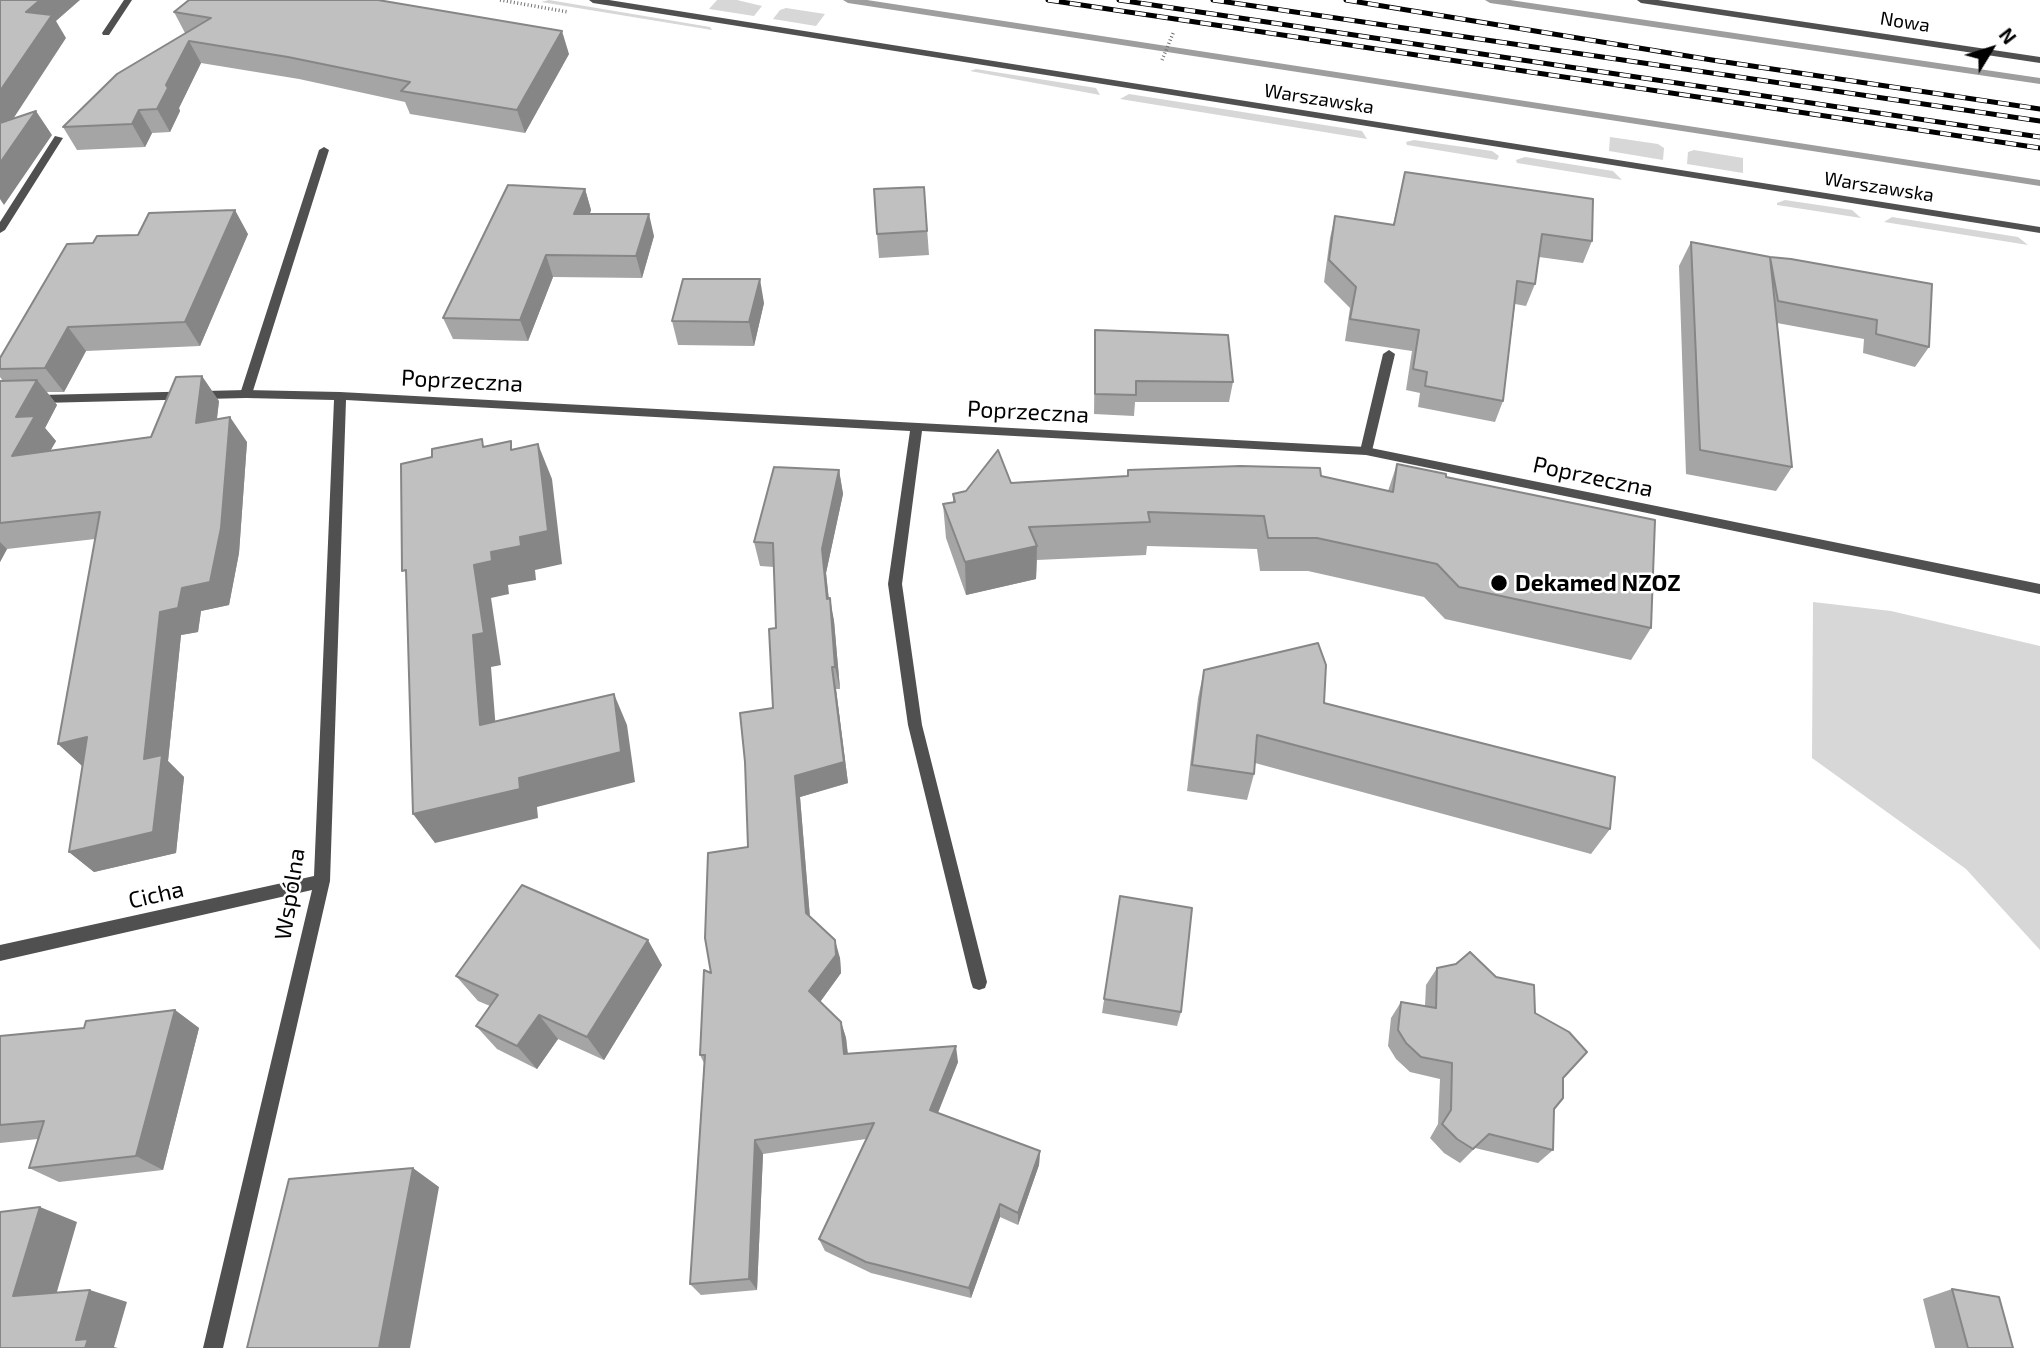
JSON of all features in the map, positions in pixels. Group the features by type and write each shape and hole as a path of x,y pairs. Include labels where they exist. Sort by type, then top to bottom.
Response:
{"street":[{"path":"106,33 128,0"},
{"name":"Warszawska","path":"593,0 2040,230"},
{"name":"Nowa","path":"1641,0 2040,60"},
{"path":"0,230 58,138"},
{"path":"246,394 324,150"},
{"path":"1366,452 1389,354"},
{"name":"Poprzeczna","path":"0,400 246,394 340,396 1366,452 2040,589"},
{"name":"Wspólna","path":"213,1348 322,881 340,396"},
{"path":"917,426 895,584 915,725 979,982"},
{"name":"Cicha","path":"0,953 322,881"}],"path":[{"path":"1164,55 1174,31"}],"shaded area":[{"path":"549,0 710,27 712,30 541,2"},
{"path":"717,0 737,0 762,6 754,16 709,9"},
{"path":"786,8 825,14 816,26 773,19 780,10"},
{"path":"976,69 1096,88 1100,95 970,71"},
{"path":"1129,94 1362,131 1367,139 1120,99"},
{"path":"1610,137 1658,144 1664,148 1663,160 1609,151"},
{"path":"1414,140 1492,151 1499,156 1497,160 1407,145 1406,142"},
{"path":"1694,150 1743,158 1743,173 1687,164 1688,152"},
{"path":"1525,157 1613,171 1622,180 1517,163 1516,160"},
{"path":"1785,200 1852,210 1861,218 1777,205"},
{"path":"1892,217 2018,237 2028,245 1884,222"},
{"path":"1813,602 1891,611 2040,646 2040,950 1966,869 1812,758"}],"building":[{"path":"0,0 40,0 26,12 52,15 0,91"},
{"path":"189,0 378,0 562,31 517,110 401,91 410,82 288,57 189,41 157,109 139,110 132,124 63,127 117,74 211,18 174,12"},
{"path":"36,111 0,163 0,123"},
{"path":"1405,172 1593,199 1592,241 1542,234 1535,284 1517,281 1503,401 1425,386 1427,372 1413,369 1419,330 1350,319 1356,287 1329,260 1335,216 1394,225"},
{"path":"508,185 585,189 574,214 649,214 636,256 546,255 520,320 443,318"},
{"path":"924,187 927,231 877,234 874,189"},
{"path":"235,210 185,322 68,327 45,368 0,369 0,358 67,244 93,243 97,236 138,235 149,213"},
{"path":"1691,242 1770,257 1792,467 1700,450"},
{"path":"1770,257 1932,284 1929,347 1876,334 1877,320 1778,301"},
{"path":"683,279 760,279 749,322 672,321"},
{"path":"1095,330 1228,335 1233,382 1136,381 1136,395 1095,394"},
{"path":"202,376 196,423 230,417 221,528 210,582 182,588 178,608 160,612 144,759 162,755 153,832 69,852 87,737 58,744 100,512 0,523 0,381 37,380 16,417 35,416 12,456 151,437 176,377"},
{"path":"482,439 483,447 511,441 511,450 538,444 548,531 520,537 521,546 491,552 492,561 474,565 484,633 473,635 480,725 614,694 621,752 519,778 520,789 413,814 406,570 402,571 401,464 432,457 432,449"},
{"path":"998,450 1011,483 1128,476 1128,470 1240,466 1320,468 1321,476 1393,492 1397,464 1446,474 1446,477 1655,520 1651,628 1459,587 1437,564 1317,538 1268,538 1264,516 1148,512 1150,522 1029,527 1037,546 965,562 943,504 955,502 953,494 966,491"},
{"path":"774,467 839,470 822,549 827,599 830,598 835,667 832,667 844,762 795,776 806,913 835,940 836,955 809,991 841,1022 844,1054 956,1046 930,1110 1040,1151 1018,1213 1000,1204 969,1288 866,1262 819,1239 874,1123 755,1140 749,1279 690,1284 705,1055 700,1055 704,970 711,973 705,938 708,853 748,847 740,713 773,708 769,629 776,628 773,543 754,542"},
{"path":"1318,643 1326,665 1324,703 1615,777 1610,829 1257,735 1254,774 1192,765 1204,670"},
{"path":"522,885 648,940 587,1037 539,1015 517,1046 476,1026 498,995 456,976"},
{"path":"1120,896 1192,908 1181,1012 1104,999"},
{"path":"1470,952 1496,977 1534,985 1535,1013 1569,1032 1587,1052 1563,1078 1563,1098 1554,1109 1553,1150 1489,1134 1473,1149 1457,1139 1442,1124 1451,1110 1452,1063 1421,1057 1406,1043 1398,1030 1401,1002 1436,1008 1437,968 1456,964"},
{"path":"175,1010 136,1156 29,1168 44,1121 0,1125 0,1036 84,1028 86,1021"},
{"path":"413,1168 379,1348 247,1348 289,1179"},
{"path":"40,1207 13,1296 90,1290 76,1340 88,1339 85,1348 0,1348 0,1212"},
{"path":"1952,1289 1999,1297 2013,1348 1968,1348"}],"waterway":[{"path":"848,0 2040,183"},
{"path":"1490,0 2040,81"}],"railway":[{"path":"1048,0 2040,148"},
{"path":"1119,0 2040,137"},
{"path":"1213,0 2040,121"},
{"path":"1346,0 1712,60 2040,109"}],"place":[{"name":"Dekamed NZOZ","path":"1499,583"}]}
